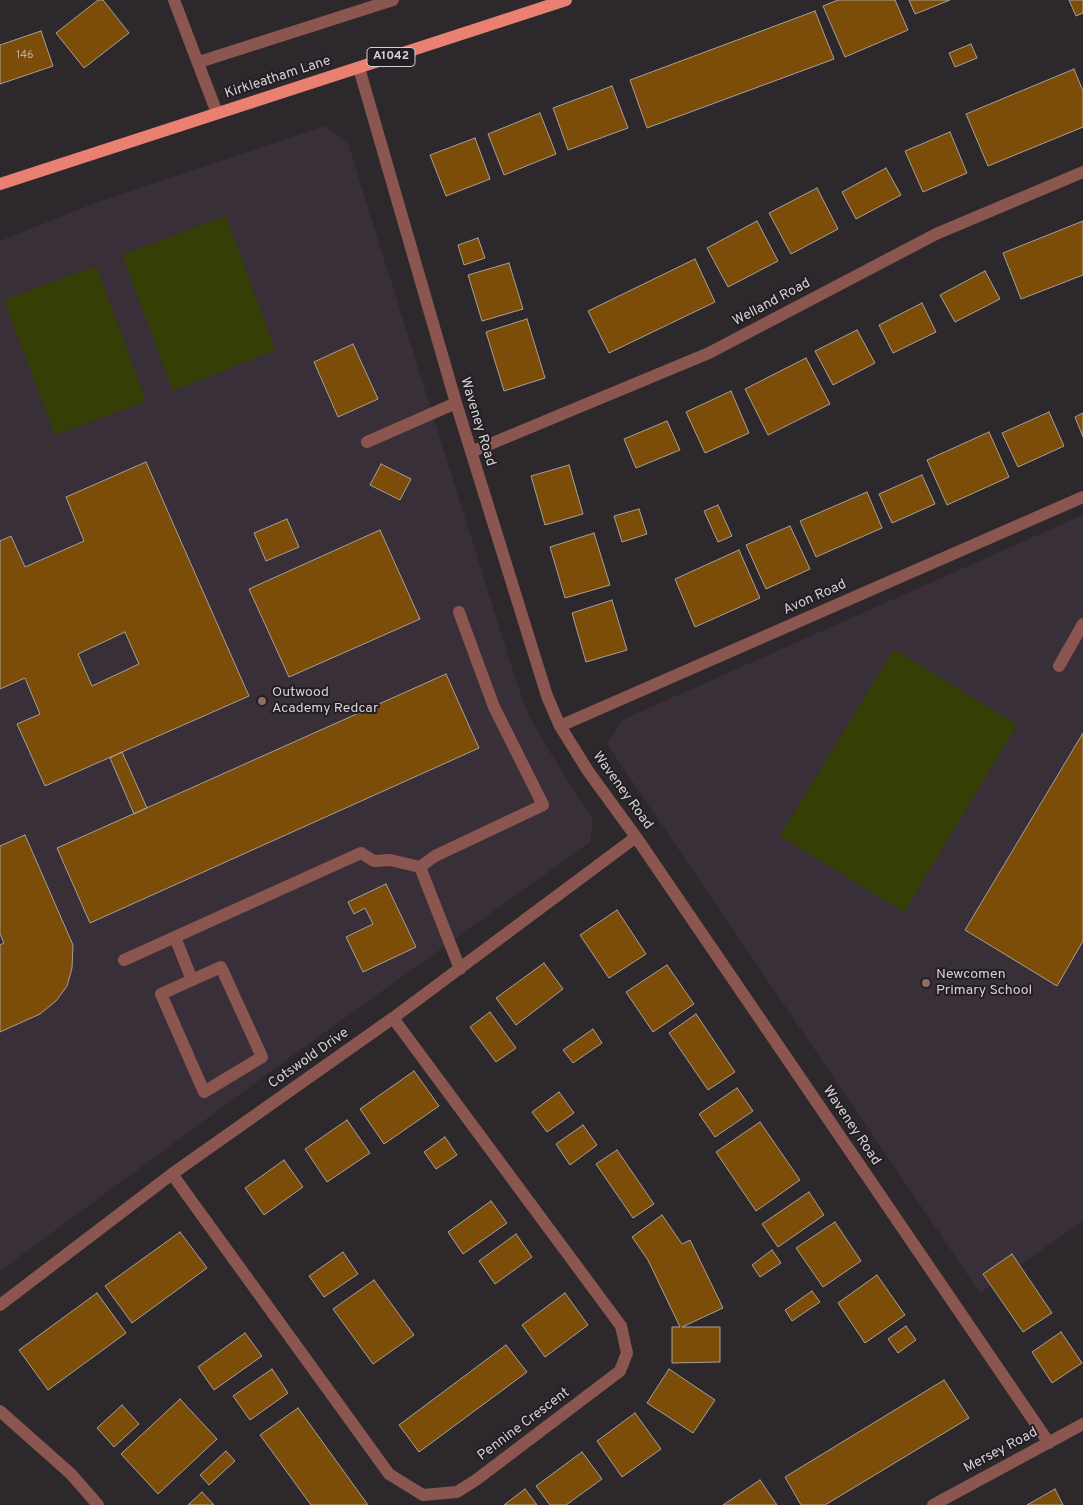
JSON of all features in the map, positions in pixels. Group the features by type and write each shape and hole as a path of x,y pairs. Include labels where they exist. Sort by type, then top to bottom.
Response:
{"main road":[{"name":"Kirkleatham Lane","path":"0,184 566,0"}],"street":[{"path":"174,0 217,113"},
{"path":"199,62 393,0"},
{"name":"Waveney Road","path":"359,68 456,403 547,696 560,726 588,771 636,837 1049,1443"},
{"name":"Welland Road","path":"471,452 709,353 936,234 1083,172"},
{"path":"367,442 456,403"},
{"name":"Avon Road","path":"560,726 1083,497"},
{"path":"124,960 361,853 374,861 390,860 420,867 435,856 543,805 494,707 459,612"},
{"path":"1059,666 1083,624"},
{"name":"Cotswold Drive","path":"0,1305 172,1174 394,1018 636,837"},
{"path":"420,867 460,969"},
{"path":"175,937 192,980"},
{"path":"221,967 262,1057 204,1092 161,994 192,980 221,967"},
{"name":"Pennine Crescent","path":"172,1174 389,1474 423,1495 457,1492 476,1480 620,1371 627,1353 620,1326 394,1018"},
{"path":"0,1411 71,1474 98,1505"},
{"name":"Mersey Road","path":"933,1505 1083,1424"}],"shaded area":[{"name":"Outwood Academy Redcar","path":"324,126 348,144 517,684 530,718 593,820 590,842 300,1050 0,1271 0,241 90,205"},
{"name":"Newcomen Primary School","path":"1083,515 1083,1221 980,1293 607,744 622,720"}],"green space":[{"path":"226,216 275,350 173,391 122,255"},
{"path":"96,266 146,401 55,435 4,300"},
{"path":"894,649 1017,725 904,912 780,836"}],"building":[{"path":"98,0 103,0 129,33 84,68 56,33"},
{"path":"838,0 895,0 908,30 845,57 823,6"},
{"path":"909,0 950,0 915,14"},
{"path":"1069,0 1083,0 1083,13 1076,16"},
{"path":"815,11 834,59 647,128 630,80"},
{"path":"41,31 53,66 0,84 0,45"},
{"path":"971,44 977,58 955,67 949,53"},
{"path":"1074,69 1083,91 1083,127 988,166 966,114"},
{"path":"612,86 628,128 568,150 553,108"},
{"path":"540,113 556,154 504,175 488,134"},
{"path":"950,132 967,173 923,192 905,151"},
{"path":"475,138 490,179 446,196 430,155"},
{"path":"886,168 901,195 856,219 842,192"},
{"path":"817,188 838,229 791,254 769,213"},
{"path":"757,221 778,261 728,287 707,248"},
{"path":"1083,221 1083,275 1021,299 1003,253"},
{"path":"478,238 485,258 464,265 458,245"},
{"path":"695,259 715,302 609,353 588,311"},
{"path":"509,263 523,309 482,321 468,275"},
{"path":"985,271 1000,299 955,322 940,295"},
{"path":"922,303 936,332 893,353 879,325"},
{"path":"527,319 545,378 504,391 486,332"},
{"path":"857,330 875,363 833,385 815,351"},
{"path":"353,344 378,399 338,417 314,362"},
{"path":"806,358 830,404 768,435 745,389"},
{"path":"731,391 749,433 705,453 686,412"},
{"path":"1049,412 1064,446 1018,467 1002,433"},
{"path":"1083,413 1083,437 1075,417"},
{"path":"667,421 680,450 636,468 624,439"},
{"path":"989,432 1009,477 947,505 927,460"},
{"path":"146,462 249,696 45,786 17,724 40,714 25,678 0,689 0,541 11,536 25,567 84,541 66,497","holes":["125,632 139,664 92,686 78,654"]},
{"path":"381,464 411,479 400,500 370,485"},
{"path":"569,465 583,514 545,525 531,476"},
{"path":"922,475 935,504 892,523 879,494"},
{"path":"867,492 882,528 816,557 800,521"},
{"path":"718,505 732,536 718,542 704,511"},
{"path":"639,509 647,534 622,542 614,516"},
{"path":"287,519 299,547 266,561 254,533"},
{"path":"790,526 810,569 766,589 746,545"},
{"path":"380,530 420,619 289,677 249,589"},
{"path":"594,533 610,585 565,598 550,547"},
{"path":"739,550 760,598 695,627 675,579"},
{"path":"612,600 627,650 586,662 572,613"},
{"path":"446,674 479,748 90,923 57,848"},
{"path":"1083,733 1083,941 1057,986 965,930"},
{"path":"122,752 147,808 134,814 110,758"},
{"path":"25,835 73,945 72,968 67,986 56,1001 40,1014 0,1032 0,945 4,943 0,934 0,846"},
{"path":"386,884 416,947 363,972 346,937 373,924 365,908 354,914 348,902"},
{"path":"617,910 646,954 609,978 580,935"},
{"path":"544,963 563,989 516,1025 496,998"},
{"path":"667,965 694,1004 653,1032 626,992"},
{"path":"490,1012 516,1048 496,1062 470,1027"},
{"path":"696,1014 735,1072 708,1090 669,1033"},
{"path":"593,1029 602,1043 573,1063 563,1050"},
{"path":"414,1071 439,1106 384,1144 360,1109"},
{"path":"737,1088 753,1111 715,1137 699,1114"},
{"path":"559,1092 574,1113 547,1132 532,1112"},
{"path":"347,1120 370,1153 327,1182 305,1149"},
{"path":"760,1122 800,1180 756,1211 716,1152"},
{"path":"583,1125 597,1145 570,1165 556,1144"},
{"path":"445,1137 457,1155 436,1169 424,1152"},
{"path":"617,1150 654,1204 633,1218 596,1164"},
{"path":"284,1160 303,1187 264,1215 245,1188"},
{"path":"809,1192 824,1215 778,1247 762,1224"},
{"path":"491,1201 507,1223 463,1254 448,1232"},
{"path":"662,1215 682,1244 690,1240 723,1308 682,1327 720,1327 720,1362 672,1363 672,1327 680,1327 648,1260 632,1237"},
{"path":"835,1222 861,1261 823,1287 796,1248"},
{"path":"180,1232 207,1268 132,1323 105,1286"},
{"path":"516,1234 532,1257 495,1284 479,1261"},
{"path":"772,1250 781,1263 760,1277 752,1265"},
{"path":"343,1252 358,1274 324,1297 309,1276"},
{"path":"1012,1254 1052,1313 1023,1332 983,1274"},
{"path":"877,1275 905,1315 865,1343 838,1303"},
{"path":"374,1280 414,1335 373,1364 333,1309"},
{"path":"812,1291 820,1302 792,1321 785,1310"},
{"path":"97,1293 126,1333 48,1390 19,1350"},
{"path":"565,1293 588,1325 545,1357 522,1325"},
{"path":"906,1326 916,1340 898,1353 888,1339"},
{"path":"1061,1332 1082,1363 1052,1383 1032,1352"},
{"path":"245,1333 262,1356 214,1390 198,1367"},
{"path":"506,1345 527,1372 419,1452 399,1425"},
{"path":"272,1369 288,1393 250,1420 233,1396"},
{"path":"669,1369 715,1400 693,1433 647,1403"},
{"path":"944,1380 969,1418 825,1505 801,1505 785,1477"},
{"path":"180,1399 217,1439 158,1494 121,1454"},
{"path":"122,1405 139,1424 114,1447 97,1428"},
{"path":"298,1408 368,1505 311,1505 260,1435"},
{"path":"635,1413 661,1449 622,1477 597,1441"},
{"path":"226,1451 235,1461 209,1485 200,1475"},
{"path":"582,1452 602,1479 566,1505 550,1505 536,1486"},
{"path":"760,1480 777,1505 723,1505"},
{"path":"525,1489 537,1505 504,1505"},
{"path":"1055,1489 1063,1505 1027,1505"},
{"path":"202,1492 214,1505 188,1505"}],"place":[{"name":"Outwood Academy Redcar","path":"262,701"},
{"name":"Newcomen Primary School","path":"926,983"}]}
